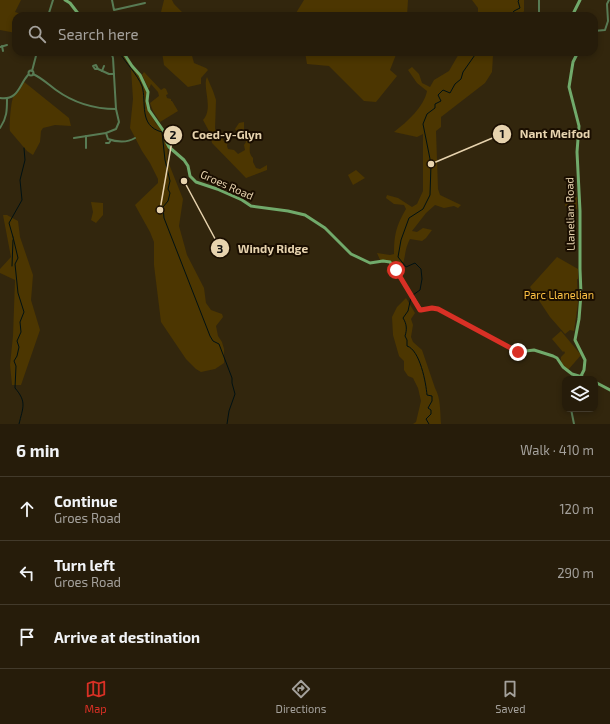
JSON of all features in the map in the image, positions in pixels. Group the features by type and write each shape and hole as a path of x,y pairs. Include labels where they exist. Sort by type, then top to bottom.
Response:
{"street":[{"path":"49,12 53,0"},
{"path":"65,0 70,3 77,12"},
{"path":"112,0 114,10 145,4"},
{"path":"539,0 539,12"},
{"path":"574,12 580,0"},
{"path":"598,31 605,30 608,21 607,4 609,0"},
{"path":"3,51 1,46 7,45"},
{"path":"33,74 32,70 36,56"},
{"path":"74,138 106,133 116,129 119,122 116,109 112,56"},
{"name":"Groes Road","path":"126,56 140,75 148,92 147,101 150,110 155,120 162,127 169,147 184,160 188,166 190,176 196,182 222,191 251,206 288,211 305,216 329,231 351,254 370,263 384,261 390,262 421,310 432,308 438,309 518,352 534,350 557,358 563,367 577,376"},
{"name":"Llanelian Road","path":"576,56 573,62 570,87 578,126 577,152 580,211 581,294 575,340 585,365 580,376"},
{"path":"102,71 104,66"},
{"path":"98,69 114,74"},
{"path":"0,98 7,99 19,90 28,74 28,71 32,70"},
{"path":"28,74 31,76 33,74 81,104 104,109 116,109"},
{"path":"0,128 7,113 7,99"},
{"path":"106,133 108,139 115,142 125,142 135,138"},
{"path":"86,136 86,148"},
{"path":"106,143 109,143 110,140"},
{"path":"598,384 610,390"},
{"path":"572,412 574,424"}],"green space":[{"path":"0,0 21,0 15,12 12,12 12,32 0,30"},
{"path":"164,0 172,0 182,12 161,12"},
{"path":"304,0 408,0 407,12 297,12"},
{"path":"472,0 524,0 523,12 478,12 478,8"},
{"path":"122,56 124,56 139,76 147,92 149,110 156,124 164,133 168,148 167,159 183,199 179,226 187,255 204,288 206,303 211,310 222,314 223,317 216,326 218,336 224,349 224,363 215,369 201,372 196,369 186,359 161,322 154,265 154,242 135,205 158,183 158,179 130,128 133,99 131,69"},
{"path":"163,56 192,56 194,63 208,70 201,78 201,84 188,87 164,65"},
{"path":"306,56 395,56 390,70 397,76 376,102 364,101 329,66 307,64"},
{"path":"458,56 493,56 492,72 485,83 441,117 441,127 436,131 438,189 440,195 461,205 458,208 454,206 444,208 435,205 426,213 412,231 417,232 423,228 432,230 422,241 410,239 401,267 391,276 386,271 392,265 390,262 381,262 377,253 390,255 394,254 396,231 406,209 404,205 394,204 386,198 387,195 398,198 412,207 417,204 423,191 423,134 417,137 394,132 419,108 427,91 417,83 408,70 412,67 419,74 422,83 430,87 434,80 449,71"},
{"path":"144,72 161,90 164,88 166,89 168,94 166,95 167,98 171,99 178,111 160,122 150,103 159,96 158,92 151,84 149,89 142,75"},
{"path":"207,77 216,100 215,129 222,135 223,141 228,141 228,149 234,150 238,154 245,150 244,145 246,142 244,138 239,136 235,129 239,123 244,122 244,131 247,130 250,138 250,152 253,162 256,168 260,169 267,165 267,170 246,178 212,143 210,133 203,120 208,110 206,87"},
{"path":"23,81 69,118 71,126 55,125 43,128 41,131 40,142 33,155 27,151 10,131 10,113 13,97 14,94 20,89"},
{"path":"356,170 365,178 353,185 348,175"},
{"path":"566,195 577,197 577,209 565,206"},
{"path":"91,202 103,203 103,215 96,223 91,220 93,212"},
{"path":"3,215 7,215 18,221 20,237 33,275 31,300 40,330 21,385 12,385 10,365 13,336 15,280 0,273 0,269 11,257"},
{"name":"Parc Llanelian","path":"557,257 578,269 578,303 574,331 570,330 565,334 550,317 530,287"},
{"path":"406,298 415,313 411,319 413,325 411,337 413,342 422,350 437,392 440,406 441,424 413,424 416,422 421,401 418,388 413,378 408,376 404,370 404,361 399,356 393,335 392,317 397,307"},
{"path":"561,331 581,355 568,370 561,361 561,357 565,353 564,351 563,352 552,339"}],"waterway":[{"path":"513,12 520,8 519,0"},
{"path":"122,56 142,86 146,119 149,125 162,132 165,160 170,181 168,201 163,207 164,218 210,336 213,341 219,344 232,378 235,394 229,411 227,424"},
{"path":"413,295 420,290 422,279 421,269 415,263 406,267 398,257 401,240 409,218 423,209 430,195 431,164 423,124 427,114 435,108 435,104 441,101 438,95 443,90 450,93 455,84 461,79 463,72 474,56"},
{"path":"13,237 9,223 22,200 20,180 25,160 24,148"},
{"path":"13,237 18,258 15,264 18,293 24,312 20,322 21,332 17,341 19,347 14,361 16,366 15,388 23,401 19,424"},
{"path":"12,266 13,240"},
{"path":"411,297 408,311 403,318 406,327 405,336 407,346 412,349 422,368 427,395 432,396 432,401 428,408 431,410 431,414 426,419 429,424"}],"place":[{"name":"Nant Meifod","path":"431,164"},
{"name":"Windy Ridge","path":"184,181"},
{"name":"Coed-y-Glyn","path":"160,210"}],"route":[{"path":"396,270 420,310 432,308 438,309 518,352"}]}
